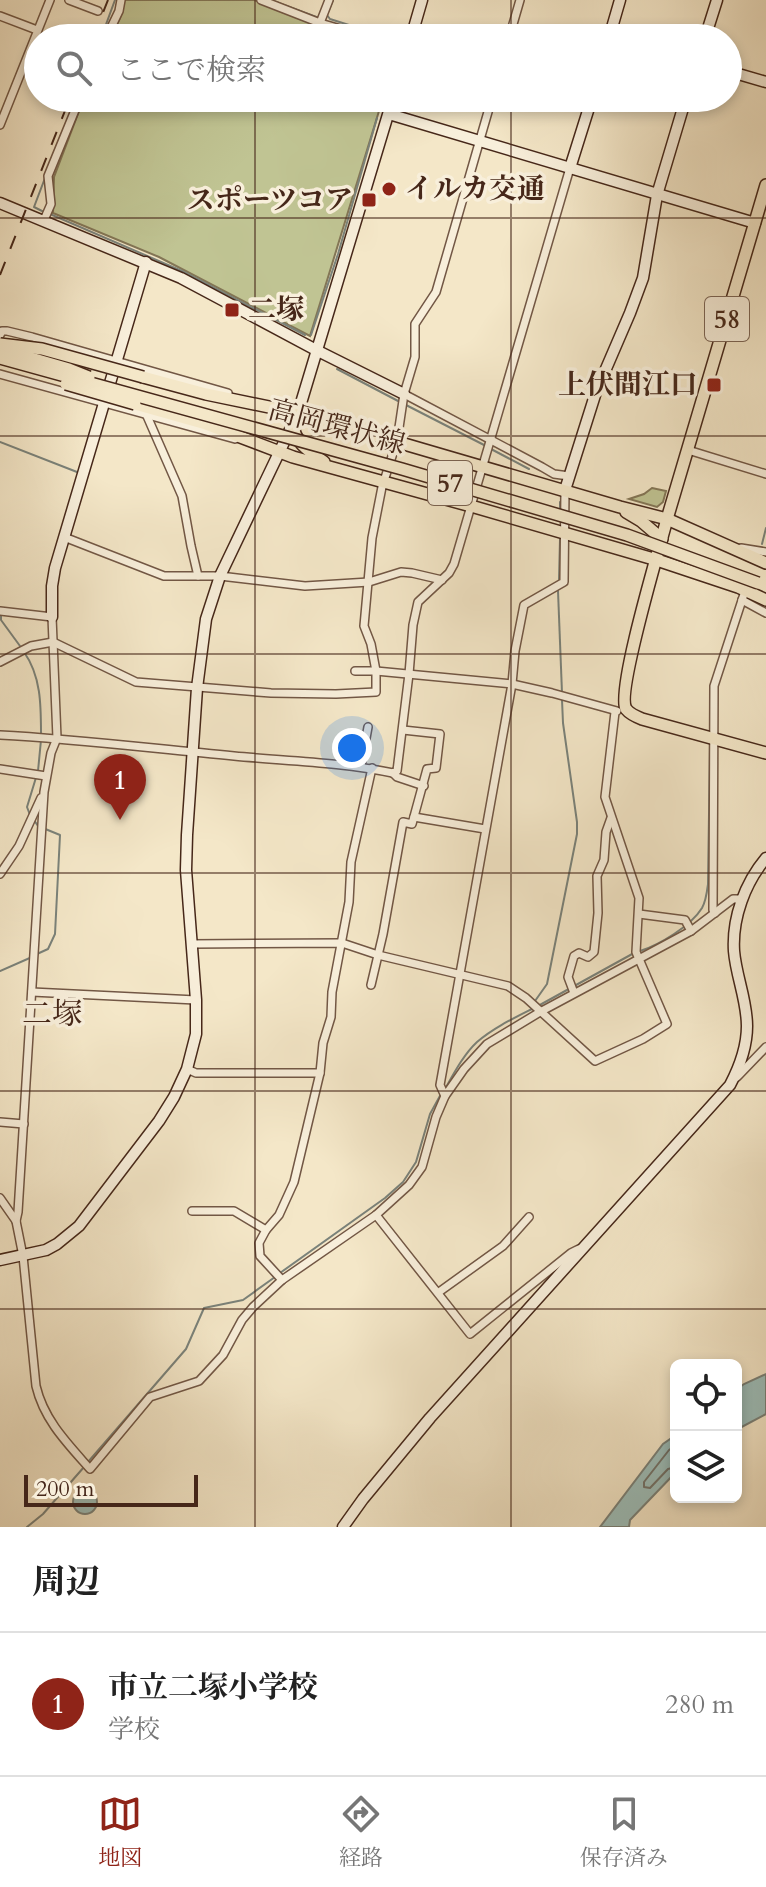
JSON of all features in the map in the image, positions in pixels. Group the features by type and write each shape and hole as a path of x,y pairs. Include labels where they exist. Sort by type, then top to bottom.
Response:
{"main road":[{"name":"58","path":"667,519 759,223 766,185"},
{"name":"57","path":"0,346 42,349 206,394 262,406 293,424 397,441 667,519"},
{"name":"高岡環状線","path":"0,346 69,369 136,401"},
{"name":"高岡環状線","path":"0,360 136,401 402,469 627,535 763,585"},
{"name":"57","path":"136,401 293,457 657,560"},
{"path":"262,406 287,424 293,424 293,434 297,439 334,469"},
{"path":"615,505 641,521 689,563 724,578 742,593"},
{"path":"764,557 728,547 667,519 638,622 625,703 621,710 642,719 766,753"},
{"path":"626,552 686,528"},
{"path":"657,560 766,600"}],"street":[{"path":"40,24 50,0"},
{"path":"69,0 98,11"},
{"path":"113,24 121,0"},
{"path":"261,0 332,24"},
{"path":"321,20 329,0"},
{"path":"415,24 422,0"},
{"path":"513,24 520,0"},
{"path":"613,24 620,0"},
{"path":"709,24 717,0"},
{"path":"0,16 24,25"},
{"path":"0,125 24,63"},
{"path":"742,75 766,82"},
{"path":"44,220 51,204 48,176 74,112"},
{"path":"0,662 31,646 53,642 136,682 271,693 376,692 376,671 364,626 372,538 382,483 397,441 404,394 415,357 415,324 436,292 488,112"},
{"path":"393,773 397,771 403,730 418,602 454,564 588,112"},
{"path":"445,1096 440,1085 524,605 564,582 565,490 596,392 643,278 657,195 682,112"},
{"path":"0,1260 46,1250 79,1226 159,1121 187,1069 196,1034 196,1000 186,870 197,688 206,619 220,576 293,424 389,114 759,223"},
{"path":"0,203 146,262 554,474 569,476"},
{"path":"16,1221 44,792 57,738 52,586 146,262"},
{"path":"0,335 2,331 7,331 56,344 245,398 262,406"},
{"path":"45,387 56,344"},
{"path":"0,374 253,443"},
{"path":"147,416 182,496 198,576"},
{"path":"688,450 766,474"},
{"path":"64,537 164,576 220,576 305,586 369,582 401,572 442,580"},
{"path":"764,557 766,541"},
{"path":"715,913 714,686 742,593 766,613"},
{"path":"0,611 52,617"},
{"path":"192,944 342,943 378,955 508,986 526,998 595,1061 667,1024 636,952 639,898 605,797 621,710 512,684 355,671"},
{"path":"361,766 368,727"},
{"path":"371,985 403,822 412,824 427,769 436,768 440,734 403,730"},
{"path":"0,735 361,766 393,773 424,786"},
{"path":"282,1280 260,1256 259,1243 279,1215 294,1182 320,1073 349,902 351,862 372,768"},
{"path":"0,769 46,776"},
{"path":"0,874 19,846 44,792"},
{"path":"574,993 568,977 574,956 579,953 588,957 594,952 598,913 597,876 604,860 606,832 611,816"},
{"path":"414,817 485,829"},
{"path":"730,1085 739,1068 746,1039 746,1011 734,952 735,931 742,899 766,858"},
{"path":"0,1198 16,1221 23,1256 40,1402 58,1432 90,1469 150,1397 199,1381 223,1355 242,1320 253,1307 282,1280 376,1215 409,1185 422,1167 445,1096 487,1044 574,993 691,931 733,899 742,899"},
{"path":"639,914 685,920 691,931"},
{"path":"32,992 196,1000"},
{"path":"343,1527 430,1418 766,1047"},
{"path":"187,1069 196,1073 320,1073"},
{"path":"0,1122 24,1124"},
{"path":"192,1211 234,1211 266,1230"},
{"path":"376,1215 470,1334 571,1253 587,1245"},
{"path":"439,1292 503,1246 529,1217"}],"green space":[{"path":"124,0 254,0 317,24 117,24"},
{"path":"79,112 379,112 310,336 159,257 53,213 54,177"},
{"path":"652,488 666,491 663,502 657,507 629,499 644,494"}],"water":[{"path":"766,1374 766,1414 742,1427 742,1386"},
{"path":"670,1439 670,1478 630,1520 629,1527 600,1527 663,1444"},
{"path":"85,1490 93,1494 97,1502 93,1510 85,1514 77,1510 73,1502 77,1494"}],"waterway":[{"path":"106,24 115,0"},
{"path":"271,0 319,18"},
{"path":"333,0 327,15 346,24"},
{"path":"311,335 377,118"},
{"path":"44,212 34,207 45,178"},
{"path":"50,214 182,271 305,335"},
{"path":"337,369 400,402"},
{"path":"406,405 486,446"},
{"path":"0,442 77,472"},
{"path":"491,449 529,469"},
{"path":"560,502 560,512"},
{"path":"762,544 766,528"},
{"path":"559,579 560,539"},
{"path":"558,591 562,693"},
{"path":"1,615 1,620 20,646"},
{"path":"24,652 37,681 41,734"},
{"path":"710,710 711,688"},
{"path":"535,1001 547,984 577,834 562,700"},
{"path":"30,815 27,807 38,771 41,740"},
{"path":"640,951 683,928 702,908 708,884 710,744"},
{"path":"34,820 38,826 60,835 55,934 48,949 37,954"},
{"path":"538,1006 634,953"},
{"path":"0,971 32,957"},
{"path":"445,1089 477,1042 532,1009"},
{"path":"280,1273 403,1182 416,1162 430,1114 441,1094"},
{"path":"88,1462 186,1349 204,1308 243,1300 275,1277"},
{"path":"27,1527 43,1514 84,1467"}],"railway":[{"path":"99,24 108,0"},
{"path":"0,275 64,112"}],"place":[{"name":"イルカ交通","path":"389,189"},
{"name":"スポーツコア","path":"369,200"},
{"name":"二塚","path":"232,310"},
{"name":"上伏間江口","path":"714,385"},
{"name":"市立二塚小学校","path":"120,820"}],"district":[{"name":"二塚","path":"52,1014"}]}
